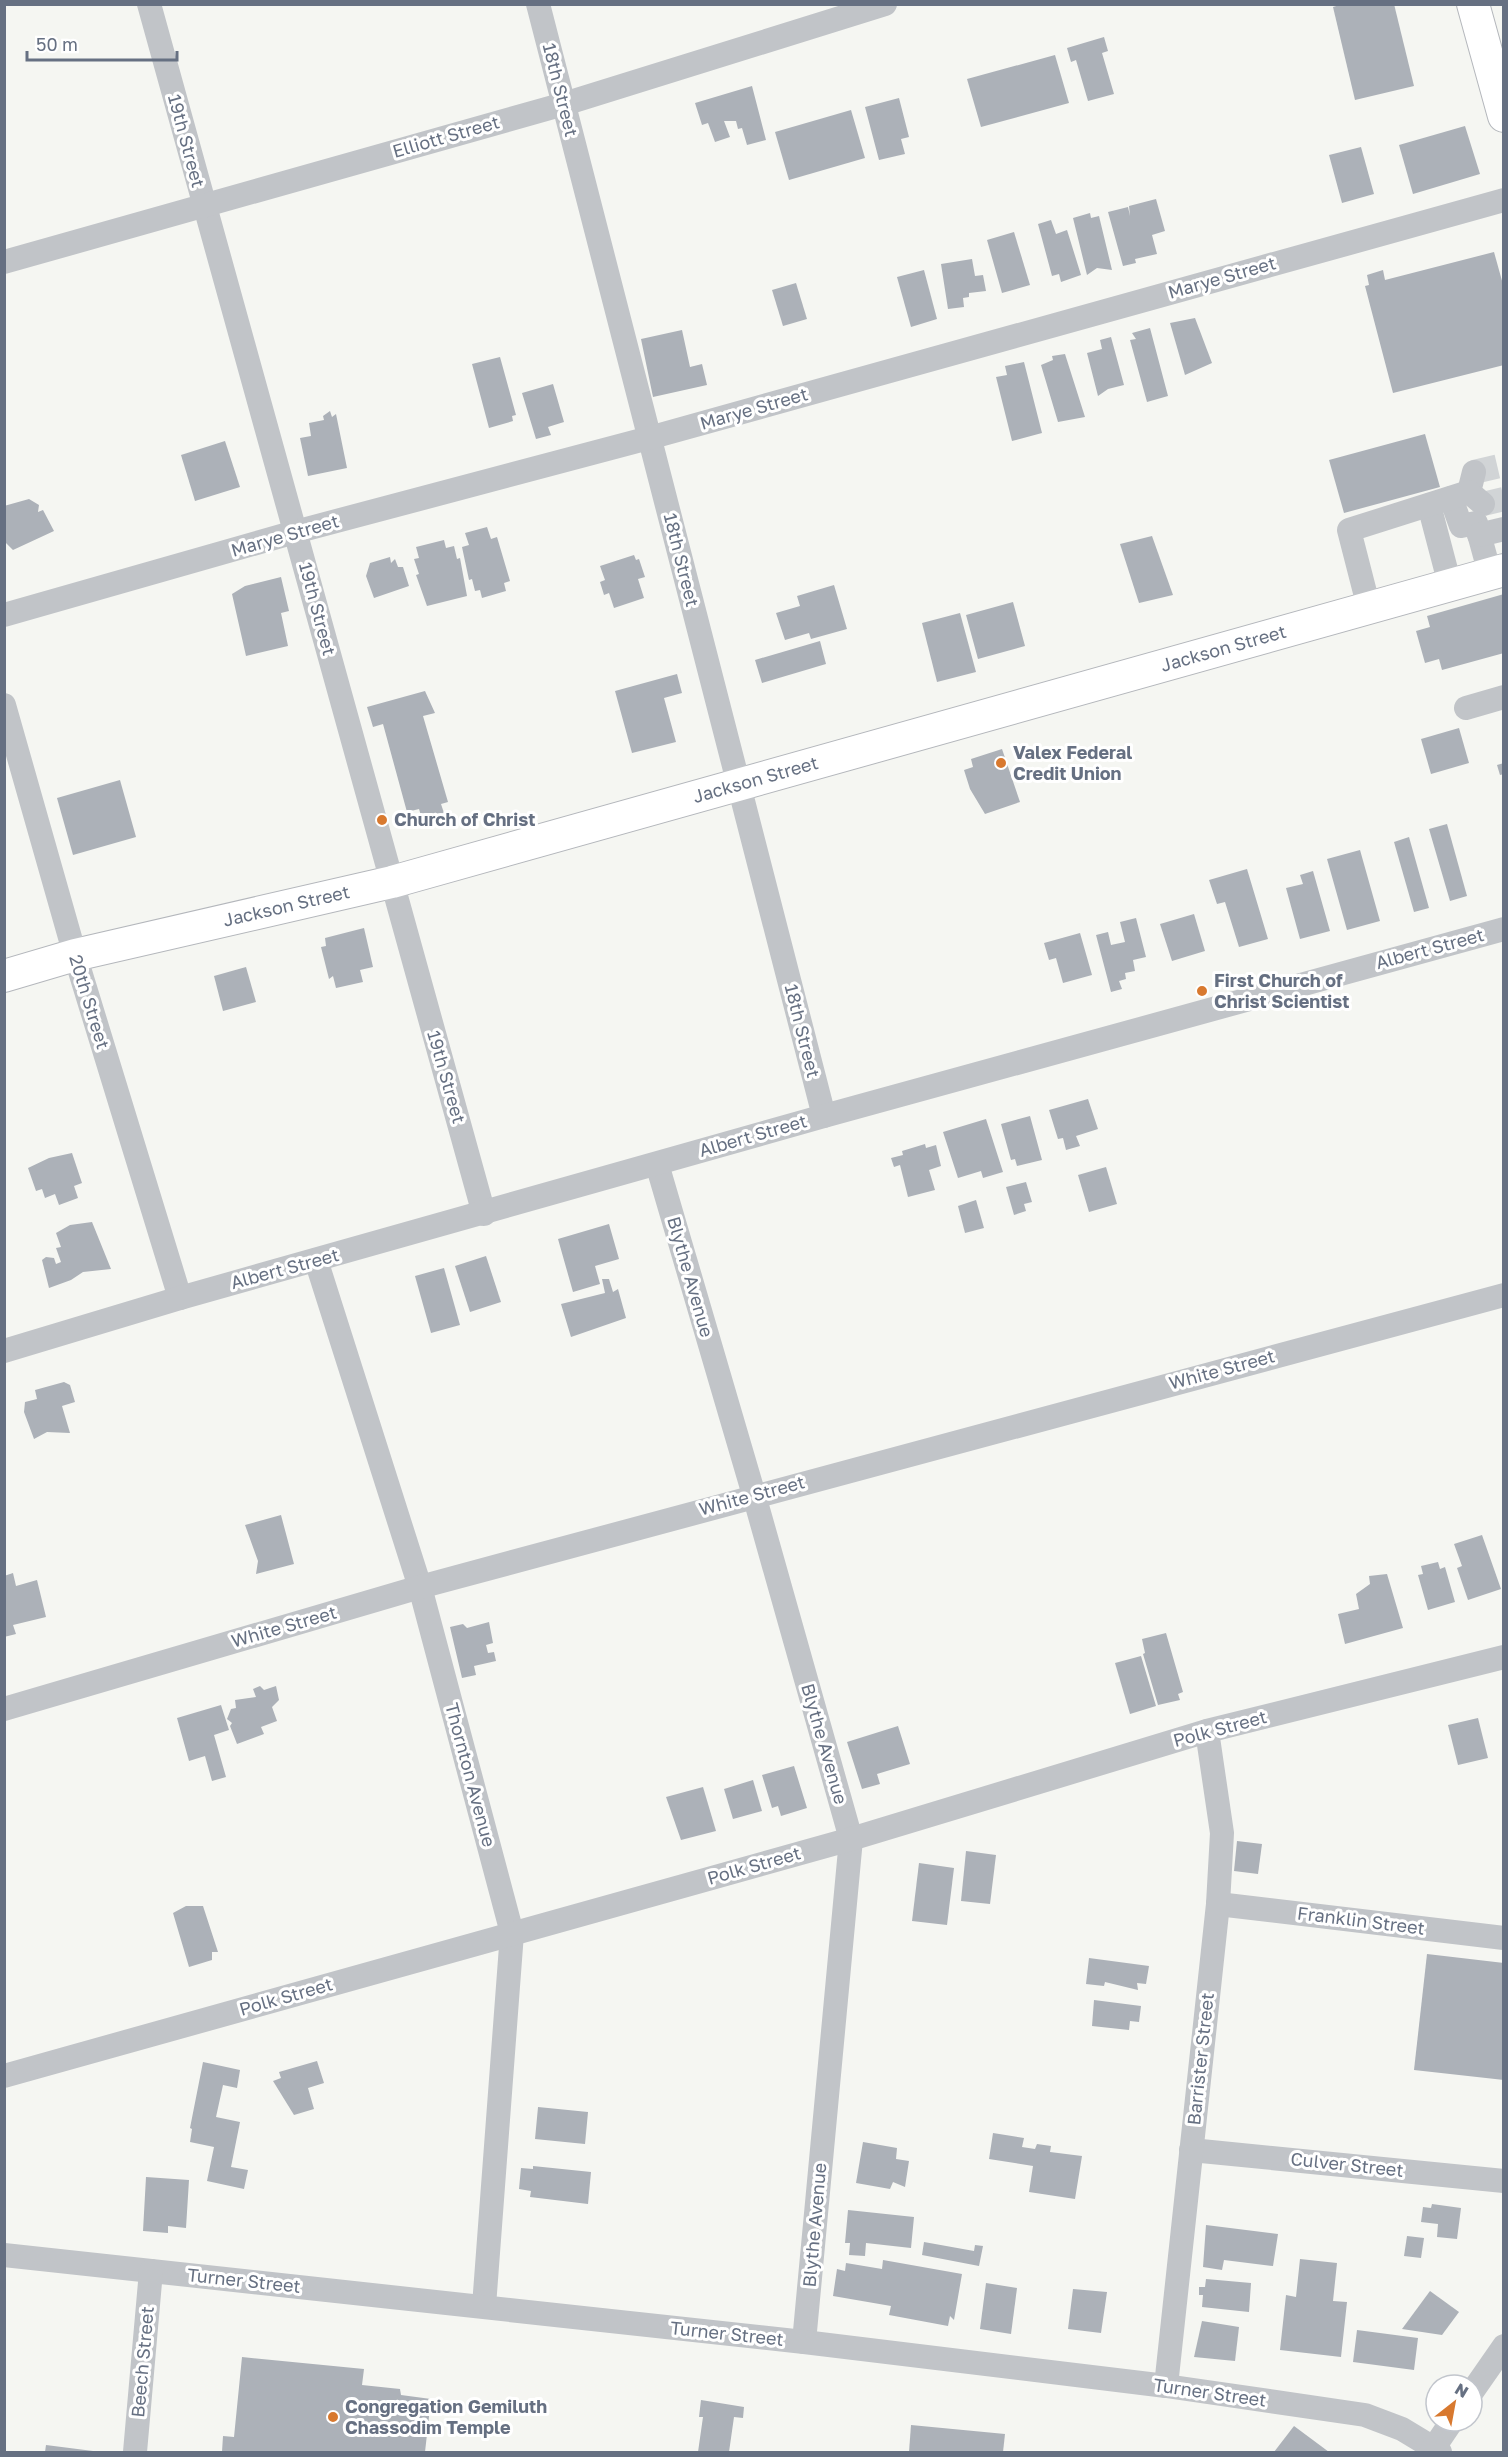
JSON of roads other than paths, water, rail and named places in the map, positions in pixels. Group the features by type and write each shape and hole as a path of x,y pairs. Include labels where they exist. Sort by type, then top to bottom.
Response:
{"main road":[{"path":"1473,4 1502,102"},
{"name":"Jackson Street","path":"4,976 75,955 392,882 1497,572"}],"street":[{"name":"19th Street","path":"149,4 484,1214"},
{"name":"18th Street","path":"538,4 824,1116"},
{"name":"Elliott Street","path":"4,262 564,104 885,4"},
{"name":"Marye Street","path":"4,615 295,532 650,438 1503,200"},
{"path":"1461,494 1461,526 1476,523 1479,535 1497,572"},
{"path":"1450,585 1461,494"},
{"path":"1369,608 1349,530 1461,494"},
{"path":"1479,535 1503,529"},
{"path":"1466,708 1503,698"},
{"name":"20th Street","path":"4,705 75,955 180,1298"},
{"name":"Albert Street","path":"4,1351 180,1298 484,1214 824,1116 1503,929"},
{"name":"Blythe Avenue","path":"657,1164 851,1839 804,2342"},
{"name":"Thornton Avenue","path":"316,1260 420,1587 512,1933 484,2306"},
{"name":"White Street","path":"4,1709 420,1587 754,1495 1503,1295"},
{"name":"Polk Street","path":"4,2076 851,1839 1207,1731 1503,1657"},
{"name":"Barrister Street","path":"1166,2386 1218,1904 1222,1833 1207,1731"},
{"name":"Franklin Street","path":"1218,1904 1503,1938"},
{"name":"Culver Street","path":"1191,2150 1503,2181"},
{"name":"Turner Street","path":"4,2255 804,2342 1166,2386 1365,2415 1402,2429 1435,2451"},
{"name":"Beech Street","path":"135,2452 152,2271"},
{"path":"1484,2374 1503,2346"},
{"path":"1435,2451 1445,2433"}],"tunnel":[{"path":"1474,472 1504,465"},
{"path":"1483,504 1504,499"}],"place":[{"name":"Valex Federal Credit Union","path":"1001,763"},
{"name":"Church of Christ","path":"382,820"},
{"name":"First Church of Christ Scientist","path":"1202,991"},
{"name":"Congregation Gemiluth Chassodim Temple","path":"333,2417"}]}
